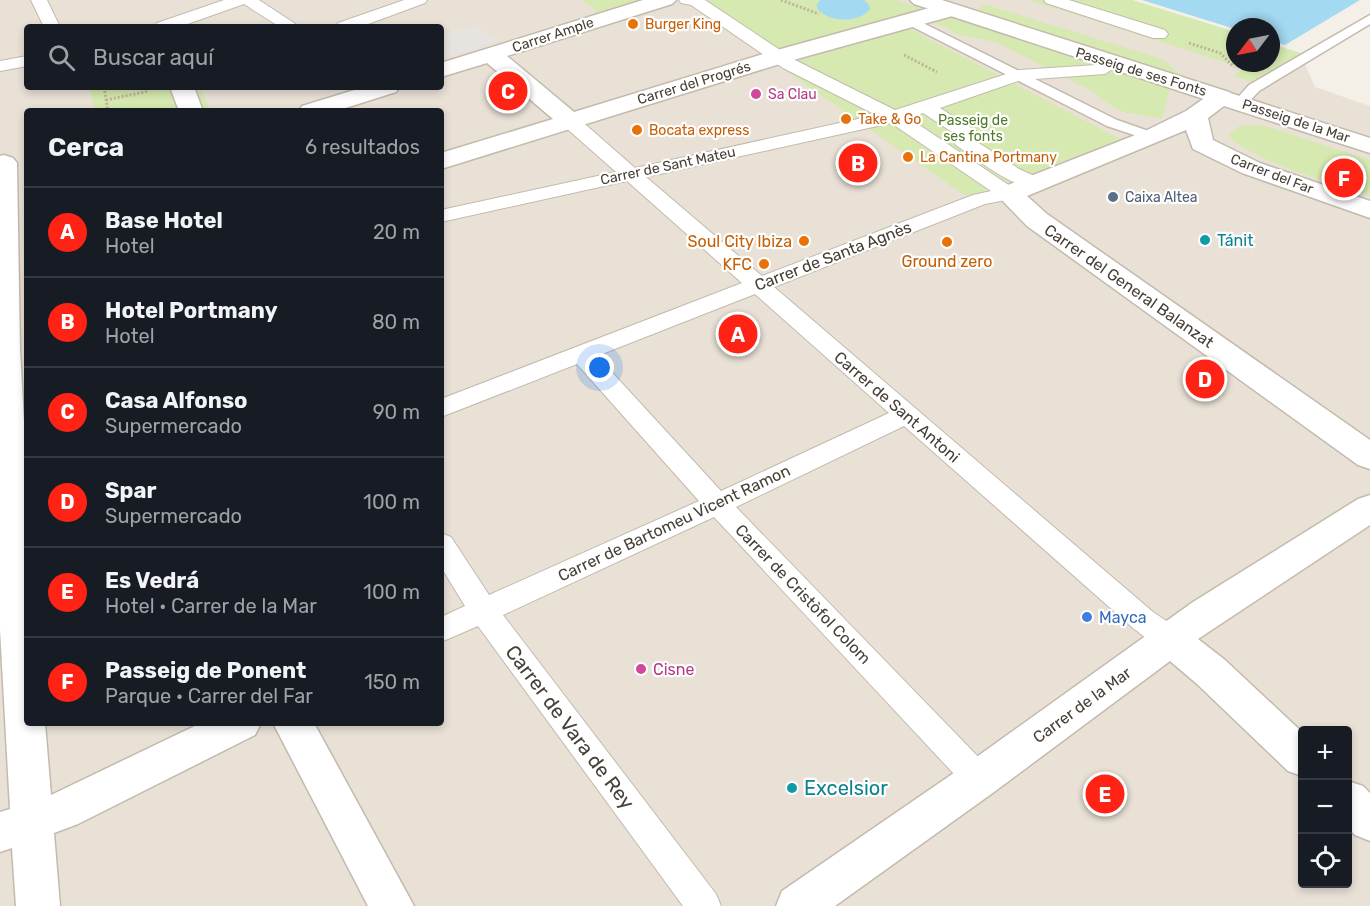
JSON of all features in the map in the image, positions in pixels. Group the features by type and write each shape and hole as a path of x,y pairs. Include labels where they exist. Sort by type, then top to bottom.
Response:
{"street":[{"path":"39,0 51,24"},
{"path":"172,24 240,0"},
{"path":"248,0 287,24"},
{"path":"352,24 419,0"},
{"name":"Carrer Ample","path":"444,69 665,0"},
{"path":"687,0 695,1 778,57 894,117 1009,194"},
{"name":"Passeig de ses Fonts","path":"921,0 948,5 1230,100"},
{"name":"Passeig de ses Fonts","path":"987,0 1162,48 1230,100"},
{"path":"1052,0 1162,48"},
{"name":"Carrer del Progrés","path":"444,160 778,57 909,21 948,5"},
{"name":"Carrer de Sant Antoni","path":"492,55 632,174 1143,620 1211,672 1298,754"},
{"path":"0,66 24,62"},
{"name":"Carrer de Sant Mateu","path":"444,215 894,117 1019,75 1099,70 1108,66"},
{"path":"183,90 190,108"},
{"path":"323,108 379,90"},
{"name":"Carrer de Santa Agnès","path":"444,407 980,200 1009,194 1152,137 1230,100"},
{"name":"Passeig de la Mar","path":"1230,100 1370,146"},
{"path":"926,106 968,134 964,142 1012,173 1034,183"},
{"path":"1195,116 1202,144"},
{"name":"Carrer del Far","path":"1152,137 1202,144 1251,168 1370,210"},
{"path":"10,162 16,826 38,906"},
{"name":"Carrer del General Balanzat","path":"1009,194 1037,220 1370,457"},
{"name":"Carrer de Cristòfol Colom","path":"581,354 718,504 979,779"},
{"name":"Carrer de Bartomeu Vicent Ramon","path":"444,629 718,504 906,415"},
{"name":"Carrer de la Mar","path":"798,906 979,779 1170,639 1370,508"},
{"name":"Carrer de Vara de Rey","path":"444,549 483,610 704,906"},
{"path":"16,826 63,810 235,726"},
{"path":"295,726 392,906"},
{"path":"1352,805 1370,821"}],"lane":[{"path":"1230,100 1370,19"},
{"path":"909,21 1112,123 1152,137"}],"path":[{"path":"1162,48 1220,53 1226,59"},
{"path":"104,90 107,108"},
{"path":"106,100 153,90"}],"shaded area":[{"path":"0,0 1132,0 1226,29 1226,72 1280,72 1280,47 1300,53 1315,87 1370,106 1370,906 0,906"},
{"path":"474,25 500,40 445,58 444,35"}],"green space":[{"path":"580,0 647,0 598,15 592,6"},
{"path":"699,0 896,0 926,10 779,51"},
{"path":"1029,0 1132,0 1226,29 1226,63"},
{"path":"984,4 1162,59 1189,82 976,12"},
{"path":"957,17 1170,87 1162,119 1124,112 1108,104 1090,90 996,42 960,35 934,22"},
{"name":"Passeig de ses fonts","path":"908,28 1120,139 975,195 964,195 779,66"},
{"path":"1280,47 1300,53 1280,65"},
{"path":"1238,72 1268,72 1251,82 1234,76"},
{"path":"90,90 201,90 210,108 94,108"},
{"path":"1262,125 1370,160 1370,196 1274,163 1240,145 1228,135 1239,126"}],"water":[{"path":"820,0 864,0 870,9 858,17 842,20 820,12 816,6"},
{"path":"1142,0 1360,0 1285,45 1280,44 1280,18 1226,18 1226,26"}],"place":[{"name":"Burger King","path":"633,24"},
{"name":"Casa Alfonso","path":"508,91"},
{"name":"Sa Clau","path":"756,94"},
{"name":"Take & Go","path":"846,119"},
{"name":"Bocata express","path":"637,130"},
{"name":"La Cantina Portmany","path":"908,157"},
{"name":"Hotel Portmany","path":"858,163"},
{"name":"Passeig de Ponent","path":"1344,178"},
{"name":"Caixa Altea","path":"1113,197"},
{"name":"Tánit","path":"1205,240"},
{"name":"Soul City Ibiza","path":"804,241"},
{"name":"Ground zero","path":"947,242"},
{"name":"KFC","path":"764,264"},
{"name":"Base Hotel","path":"738,334"},
{"name":"Spar","path":"1205,379"},
{"name":"Mayca","path":"1087,617"},
{"name":"Cisne","path":"641,669"},
{"name":"Excelsior","path":"792,788"},
{"name":"Es Vedrá","path":"1105,794"}]}
